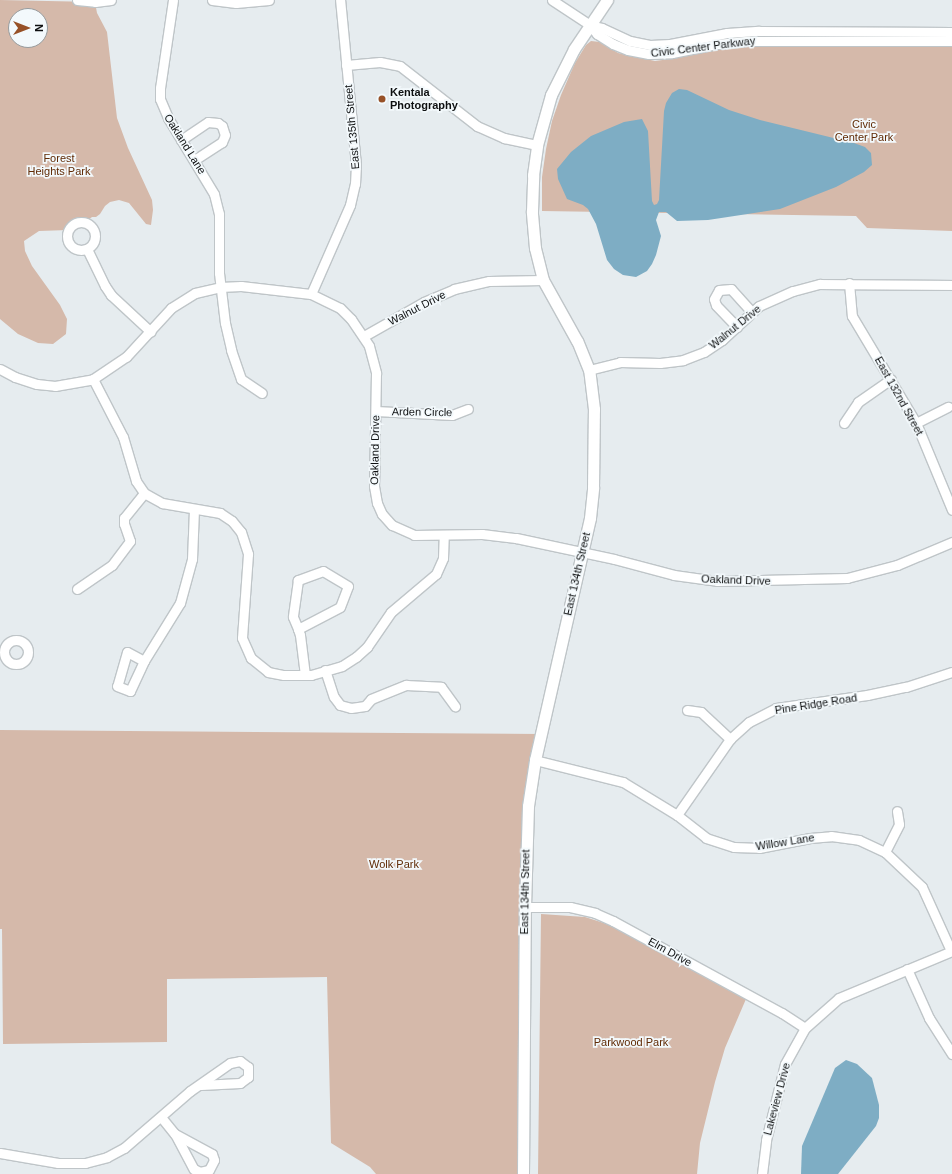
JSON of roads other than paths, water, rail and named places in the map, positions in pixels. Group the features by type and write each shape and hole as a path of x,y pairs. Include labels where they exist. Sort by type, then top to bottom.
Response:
{"street":[{"path":"77,0 95,2 111,0"},
{"name":"Oakland Lane","path":"173,0 160,88 160,99 168,118 210,185 217,205 220,287 224,323 237,370 241,379 262,393"},
{"path":"212,0 236,3 269,0"},
{"name":"East 135th Street","path":"311,294 350,205 355,184 356,165 340,0"},
{"path":"552,0 590,26"},
{"name":"East 134th Street","path":"523,1174 524,907 528,806 535,760 590,518 593,487 594,409 589,370 576,341 543,280 535,248 532,211 533,174 537,145 551,95 569,59 607,0"},
{"name":"Civic Center Parkway","path":"590,26 602,28 630,42 650,45 670,44 727,34 759,31 952,32"},
{"name":"Civic Center Parkway","path":"590,26 598,34 613,44 628,50 649,54 672,53 718,44 749,41 952,40"},
{"path":"346,65 380,62 400,66 477,126 504,138 537,145"},
{"path":"181,140 208,122 218,123 222,126 224,135 222,142 194,160"},
{"path":"87,249 111,295 151,332"},
{"name":"Walnut Drive","path":"364,336 424,302 454,289 489,282 543,280"},
{"name":"Walnut Drive","path":"589,370 620,362 660,363 684,360 704,352 722,340 760,306 793,291 820,284 849,283 952,285"},
{"name":"East 132nd Street","path":"849,283 852,316 916,423 952,510"},
{"name":"Oakland Drive","path":"0,369 15,377 37,384 55,386 93,379 126,357 151,332 171,308 195,293 220,287 241,286 311,294 340,308 364,336 374,363 376,411 374,486 377,503 382,514 392,525 414,535 499,535 614,559 674,575 717,581 791,581 847,578 897,565 952,542"},
{"path":"737,327 716,305 714,299 719,290 731,289 752,312"},
{"path":"93,379 123,437 136,481 144,493 162,503 220,513 232,521 241,532 248,554 242,638 251,658 268,672 284,676 305,675 342,666 356,657 367,647 391,612 436,574 443,558 444,535"},
{"path":"844,423 858,402 891,379"},
{"path":"916,423 948,407"},
{"name":"Arden Circle","path":"376,411 452,415 468,409"},
{"path":"76,588 112,565 130,541 124,524 124,518 144,493"},
{"path":"144,661 180,603 192,559 194,509"},
{"path":"298,629 340,607 348,586 323,571 298,580 293,617 298,629 305,675"},
{"path":"325,670 334,697 340,705 346,707 351,708 365,706 371,699 406,685 441,688 455,706"},
{"name":"Pine Ridge Road","path":"677,815 730,740 749,722 776,708 867,695 906,687 952,672"},
{"path":"687,710 701,712 730,740"},
{"name":"Willow Lane","path":"535,760 623,782 677,815 706,838 734,847 759,848 810,838 832,836 859,840 885,852 922,887 951,951"},
{"path":"885,852 899,824 897,811"},
{"name":"Elm Drive","path":"524,907 570,907 595,913 613,921 782,1013 805,1028"},
{"name":"Lakeview Drive","path":"762,1174 766,1140 785,1064 805,1028 839,998 951,951"},
{"path":"907,969 929,1018 952,1054"},
{"path":"0,1153 58,1163 85,1163 106,1157 124,1148 190,1091 201,1085 233,1061 243,1062 248,1067 248,1077 240,1083 201,1085"},
{"path":"161,1117 175,1134 194,1169 200,1172 210,1170 214,1160 212,1154 175,1134"}],"water":[{"path":"679,89 687,90 729,110 760,120 865,147 871,153 872,165 864,172 836,187 780,209 708,220 677,221 666,212 659,212 656,220 661,236 652,264 647,271 636,277 623,275 614,269 607,260 596,224 588,209 583,205 567,199 558,179 557,169 571,152 591,136 624,122 642,119 648,131 652,201 654,205 657,204 659,200 664,111 666,103 672,93"},
{"path":"846,1060 857,1064 872,1078 879,1105 879,1118 876,1126 838,1174 801,1174 802,1146 835,1068"}],"place":[{"name":"Kentala Photography","path":"382,99"}],"park label":[{"name":"Civic Center Park","path":"864,131"},
{"name":"Forest Heights Park","path":"59,165"},
{"name":"Wolk Park","path":"394,864"},
{"name":"Parkwood Park","path":"631,1042"}]}
